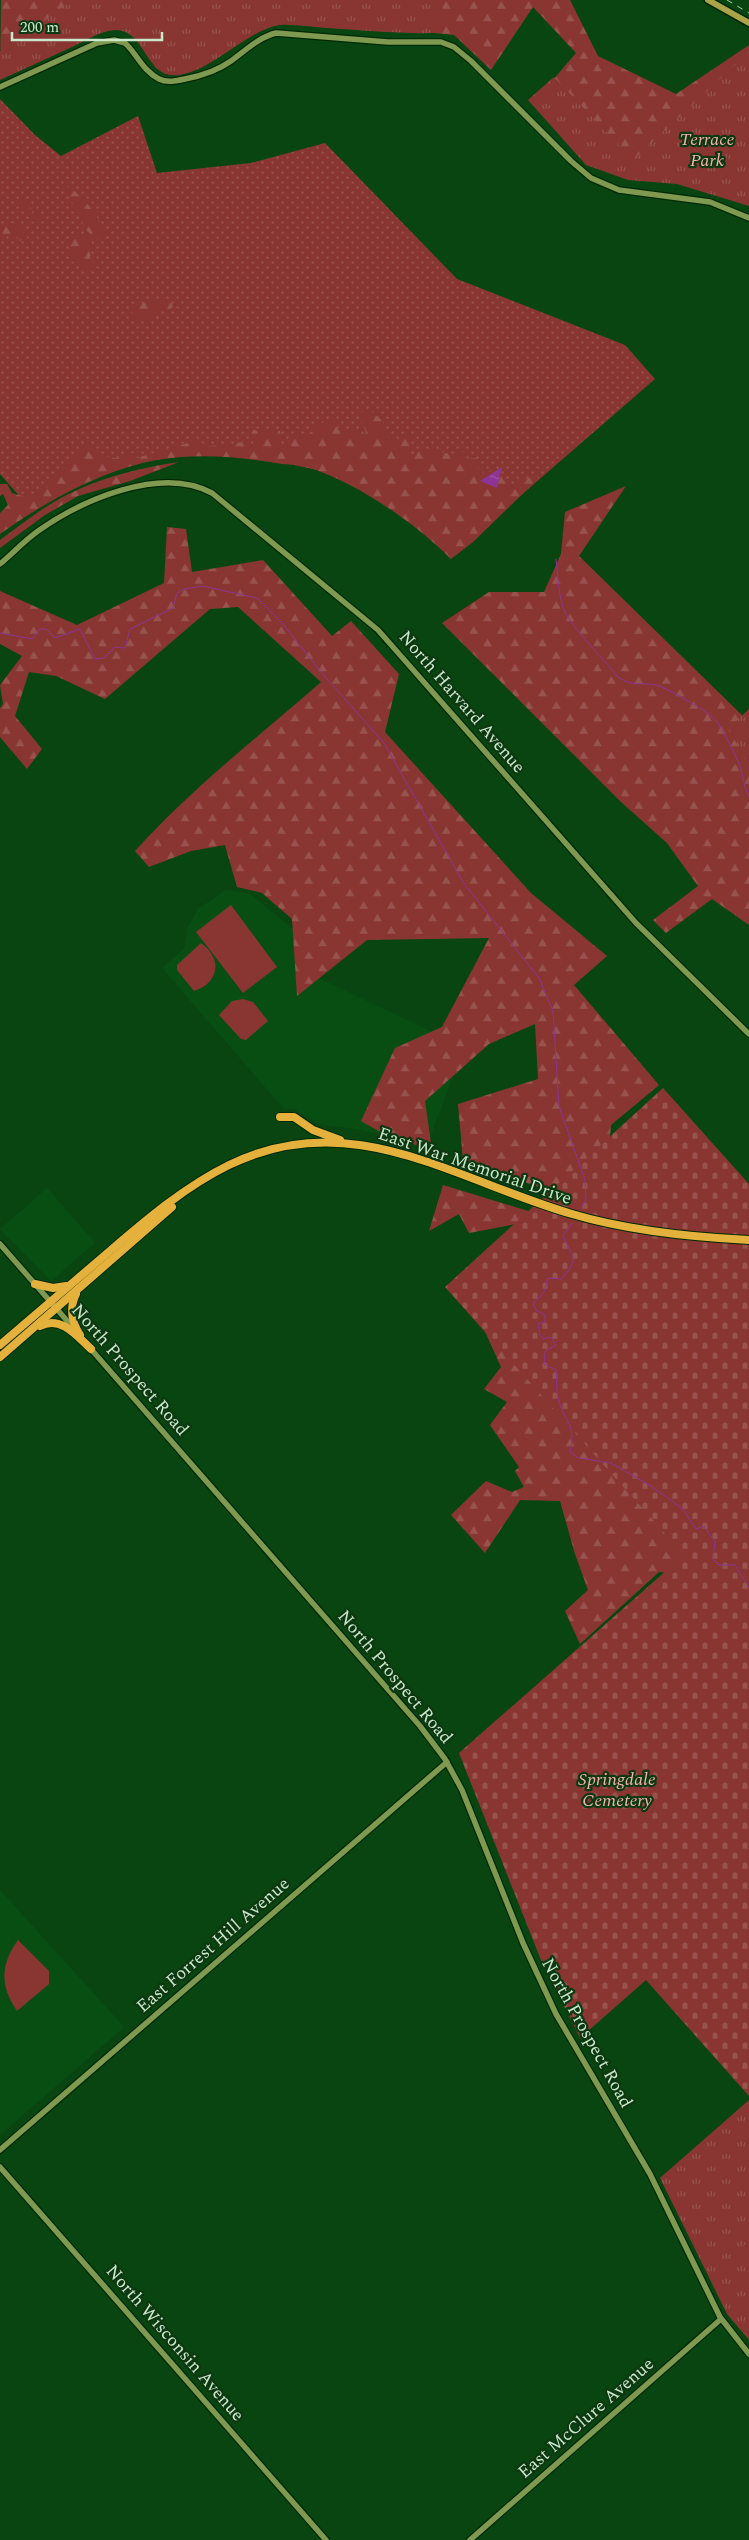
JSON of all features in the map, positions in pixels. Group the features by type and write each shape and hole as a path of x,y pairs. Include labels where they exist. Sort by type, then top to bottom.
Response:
{"highway":[{"path":"280,1117 294,1117 316,1131 354,1143"},
{"name":"East War Memorial Drive","path":"0,1345 70,1284 159,1211 197,1184 227,1166 270,1150 314,1142 354,1143 397,1152 521,1198 583,1217 663,1233 749,1240"},
{"name":"East War Memorial Drive","path":"2,1355 197,1184"},
{"path":"35,1284 53,1288 70,1284"},
{"path":"84,1341 74,1323 72,1306 75,1295 85,1284"},
{"path":"2,1355 38,1327 52,1323 67,1327 91,1349"}],"main road":[{"path":"708,0 749,23"}],"street":[{"path":"0,87 97,43 110,40 125,43 145,68 166,82 188,79 212,71 230,62 264,38 276,33 388,42 441,42 456,48 571,161 591,178 619,190 710,202 749,218"},
{"name":"North Harvard Avenue","path":"0,564 41,529 72,511 102,498 149,484 179,482 207,490 228,505 380,632 640,927 749,1034"},
{"name":"North Prospect Road","path":"0,1244 420,1726 447,1762 464,1796 544,1991 650,2174 721,2320 749,2354"},
{"name":"East Forrest Hill Avenue","path":"0,2150 447,1762"},
{"name":"North Wisconsin Avenue","path":"0,2167 326,2540"},
{"name":"East McClure Avenue","path":"470,2540 721,2320"}],"shaded area":[{"path":"226,890 249,893 299,934 301,963 323,980 464,1047 427,1146 361,1130 319,1124 294,1109 284,1109 162,968 184,949 187,929 198,909"},
{"path":"47,1188 95,1243 51,1281 0,1229"},
{"path":"0,1890 124,2027 0,2135"}],"green space":[{"path":"1,0 570,0 598,56 676,94 749,45 749,200 626,161 541,94 576,53 533,7 491,70 454,35 270,16 222,55 208,64 180,75 167,74 160,71 154,66 160,56 116,23 0,74"},
{"path":"73,0 445,0 437,17 435,33 280,25 256,34 206,65 179,75 168,74 159,70 133,37 125,32 115,30 98,34 0,80 0,52"},
{"name":"Terrace Park","path":"749,52 749,206 677,184 628,180 586,165 528,100 554,77 633,160"},
{"path":"0,99 35,135 61,156 138,116 157,173 251,163 325,143 457,279 625,345 655,379 451,556 405,508 358,479 226,450 125,464 30,508 0,474"},
{"path":"64,186 77,193 88,204 106,231 103,236 96,239 86,230"},
{"path":"27,200 33,214 40,215 39,227 20,204 22,201"},
{"path":"16,223 28,238 20,241 15,235 0,234 0,224"},
{"path":"86,234 92,239 90,258 96,269 84,272 70,252 67,240"},
{"path":"151,299 170,302 173,306 171,309 160,311 149,319 145,318 138,321 134,319 131,308"},
{"path":"371,411 383,421 383,427 388,437 401,440 409,434 412,439 408,451 410,458 413,459 419,451 433,448 444,453 457,454 461,451 466,453 467,459 477,458 480,462 478,469 485,474 493,469 504,476 514,488 521,479 527,479 537,474 538,479 473,542 451,559 420,531 383,504 323,473 301,465 204,456 157,460 95,479 36,510 0,534 0,513 8,505 3,494 0,496 0,484 7,484 12,493 25,497 48,487 58,471 87,444 107,457 122,459 130,453 134,453 137,458 198,440 207,446 234,445 244,442 253,445 253,430 280,431 282,446 294,432 305,436 313,431 314,424 333,421 337,428 344,427 349,432 353,431 364,435 366,432 361,421 362,412"},
{"path":"179,462 130,481 78,496 45,515 0,548 0,540 40,511 68,494 115,476"},
{"path":"626,486 579,556 749,722 749,925 712,899 666,933 653,920 698,886 667,843 621,802 442,623 489,592 544,592 561,554 565,512"},
{"path":"167,527 186,529 192,572 263,560 332,636 351,621 399,674 385,732 531,893 607,956 574,985 659,1085 611,1125 607,1172 623,1212 544,1189 463,1160 458,1104 538,1079 535,1024 489,1044 425,1101 432,1150 387,1136 361,1121 395,1048 442,1027 489,938 367,940 297,996 292,919 262,893 237,887 225,845 191,851 149,867 135,851 156,828 202,785 321,682 238,607 210,609 105,699 56,676 29,672 15,716 42,749 27,769 0,737 0,708 3,704 0,685 22,656 0,644 0,591 77,625 164,583"},
{"path":"749,709 749,764 728,729"},
{"path":"231,905 277,967 243,993 196,932"},
{"path":"201,943 213,956 215,970 209,982 194,991 177,970 177,965"},
{"path":"243,999 253,1002 268,1021 246,1040 241,1039 219,1015 232,1001"},
{"name":"Springdale Cemetery","path":"663,1088 749,1184 749,2096 646,1980 580,2038 541,1960 459,1753 684,1555 445,1287"},
{"path":"443,1185 538,1214 723,1579 659,1572 580,1644 565,1611 588,1590 575,1554 560,1501 520,1500 485,1553 451,1515 486,1481 512,1492 524,1487 515,1471 519,1467 490,1425 507,1402 484,1389 501,1367 483,1327 516,1224 469,1233 459,1214 429,1231"},
{"path":"18,1940 49,1971 49,1984 17,2011 7,1993 4,1976 8,1958"},
{"path":"749,2100 749,2340 727,2314 660,2178"},
{"path":"749,2241 749,2272 734,2254"}],"water":[{"path":"502,467 497,488 480,481"}],"waterway":[{"path":"556,559 562,604 568,617 581,634 618,677 624,681 662,687 712,717 717,722 736,756 749,796"},
{"path":"0,633 32,639 40,629 46,629 55,638 80,629 95,659 104,658 115,647 125,648 130,629 173,608 177,593 184,589 203,586 257,598 282,623 321,672 384,743 463,882 539,978 553,1011 559,1106 585,1180 586,1200 581,1208"},
{"path":"572,1223 563,1236 574,1259 569,1270 561,1279 548,1278 544,1292 533,1304 536,1310 545,1315 545,1322 538,1324 540,1335 543,1339 551,1337 556,1345 545,1351 544,1364 556,1370 558,1398 571,1429 572,1443 570,1452 579,1458 611,1463 651,1486 683,1509 696,1529 703,1526 715,1541 713,1559 719,1565 735,1565 749,1587"}],"railway":[{"path":"727,0 749,13"}]}
